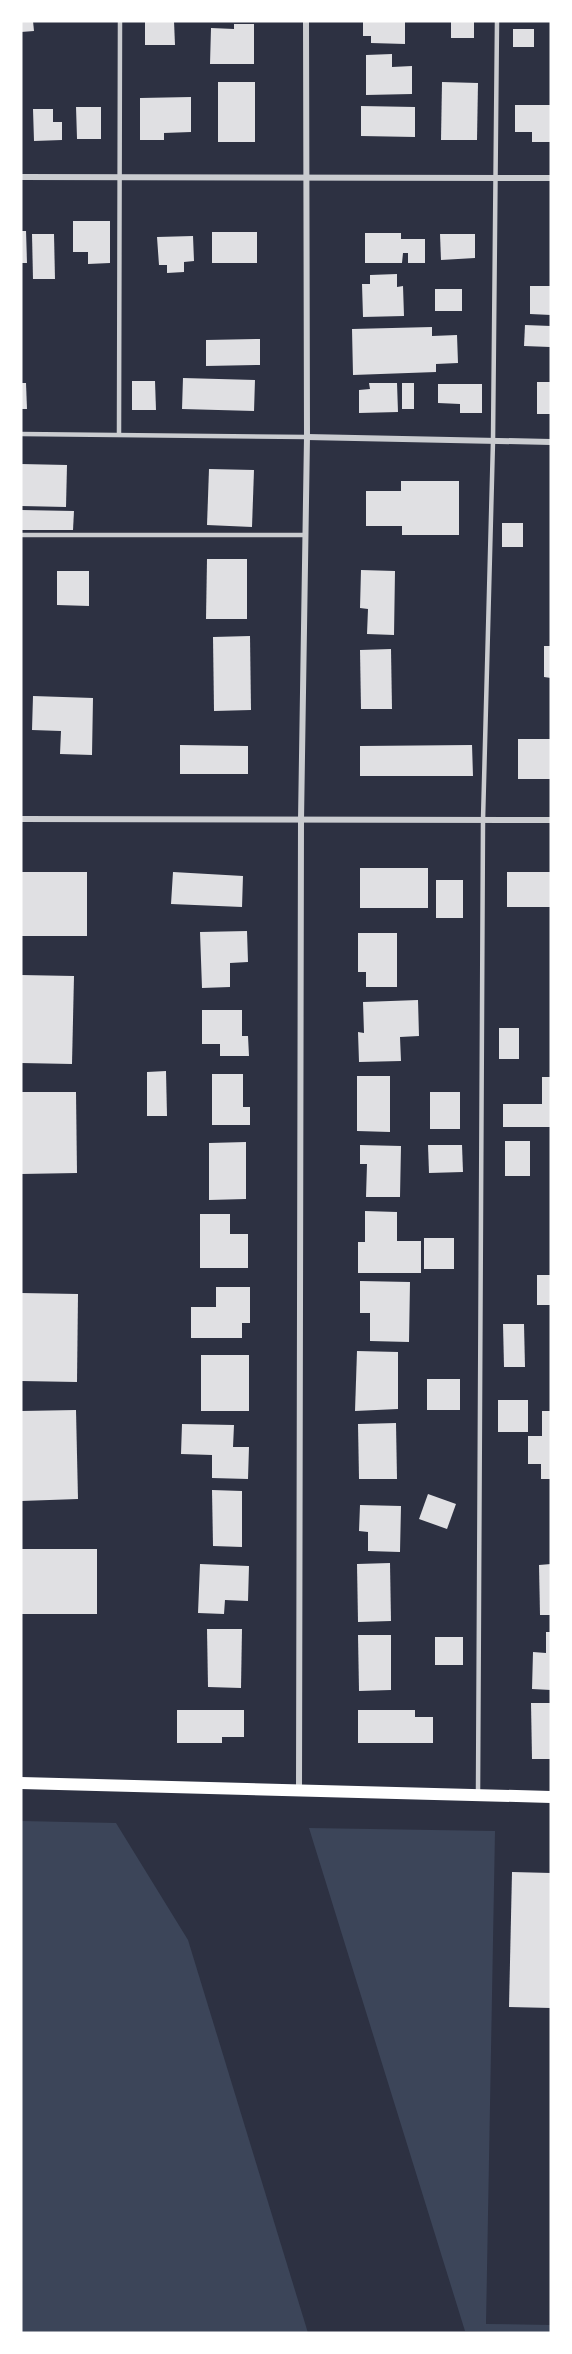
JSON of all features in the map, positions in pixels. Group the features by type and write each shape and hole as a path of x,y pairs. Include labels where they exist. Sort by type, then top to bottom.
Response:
{"main road":[{"path":"21,1783 551,1797"}],"street":[{"path":"299,1791 301,820 307,437 304,177 306,21"},
{"path":"21,177 551,178"},
{"path":"307,437 551,442"},
{"path":"21,819 551,820"}],"lane":[{"path":"119,434 120,21"},
{"path":"478,1794 483,820 493,441 497,21"},
{"path":"21,434 307,437"},
{"path":"21,535 304,535"}],"shaded area":[{"path":"21,1821 116,1823 188,1940 308,2333 21,2333"},
{"path":"309,1828 495,1831 486,2324 551,2325 551,2333 465,2331"}],"building":[{"path":"21,21 33,21 34,31 21,32"},
{"path":"145,21 174,21 175,45 145,45"},
{"path":"363,21 405,21 405,44 371,43 371,36 363,36"},
{"path":"451,21 474,21 474,38 451,38"},
{"path":"234,24 254,24 254,64 210,64 211,28 234,29"},
{"path":"513,29 534,29 534,47 513,47"},
{"path":"392,54 392,67 412,66 412,94 366,95 366,55"},
{"path":"218,82 255,82 255,142 218,142"},
{"path":"442,82 478,83 477,140 441,140"},
{"path":"191,97 191,132 164,133 164,140 140,140 140,98"},
{"path":"515,105 551,105 551,142 532,142 532,132 515,132"},
{"path":"361,106 415,107 415,137 361,136"},
{"path":"76,107 101,107 101,139 77,139"},
{"path":"33,109 53,109 53,122 62,122 62,140 34,141"},
{"path":"73,221 110,221 110,263 88,264 88,252 73,252"},
{"path":"21,231 26,231 27,263 21,263"},
{"path":"212,232 257,232 257,263 212,263"},
{"path":"365,233 401,233 401,239 425,239 425,263 408,263 408,253 403,253 402,263 365,263"},
{"path":"32,234 54,234 55,279 33,279"},
{"path":"440,234 475,234 475,258 441,260"},
{"path":"193,236 194,261 184,262 184,272 167,273 167,265 159,265 157,237"},
{"path":"397,274 397,287 403,286 404,316 363,317 362,284 370,284 370,275"},
{"path":"530,286 551,286 551,315 530,314"},
{"path":"435,289 462,289 462,311 435,311"},
{"path":"525,325 551,326 550,347 524,346"},
{"path":"432,327 432,336 457,335 458,363 436,364 436,372 353,375 352,329"},
{"path":"260,339 260,365 206,366 206,340"},
{"path":"183,378 255,380 254,411 182,409"},
{"path":"132,381 155,381 156,410 132,410"},
{"path":"537,382 551,382 551,414 537,414"},
{"path":"21,383 26,383 27,409 21,409"},
{"path":"369,383 397,383 398,412 359,413 359,390 370,389"},
{"path":"402,383 414,383 414,409 402,409"},
{"path":"438,384 482,384 482,413 460,413 460,404 438,403"},
{"path":"21,464 67,465 66,507 21,506"},
{"path":"209,469 254,470 252,527 207,525"},
{"path":"401,481 459,481 459,535 402,535 402,526 366,526 366,491 401,491"},
{"path":"21,510 74,511 73,530 21,530"},
{"path":"502,523 523,523 523,547 502,547"},
{"path":"207,559 247,559 247,619 206,619"},
{"path":"361,570 395,571 394,635 367,634 368,609 360,608"},
{"path":"57,571 89,571 89,606 57,605"},
{"path":"250,636 251,710 214,711 213,637"},
{"path":"544,646 551,646 551,678 544,677"},
{"path":"391,649 392,709 361,709 360,650"},
{"path":"33,696 93,698 92,755 60,754 61,731 32,730"},
{"path":"518,739 551,739 551,779 518,779"},
{"path":"180,745 248,746 248,774 180,774"},
{"path":"472,745 473,776 360,776 360,746"},
{"path":"360,868 428,868 428,908 360,908"},
{"path":"21,872 87,872 87,936 21,936"},
{"path":"173,872 243,876 242,907 171,904"},
{"path":"507,872 551,872 551,907 507,907"},
{"path":"436,880 463,880 463,918 436,918"},
{"path":"247,931 248,962 230,963 230,987 202,988 200,932"},
{"path":"358,933 397,933 397,987 366,987 366,972 358,972"},
{"path":"21,975 74,976 72,1064 21,1063"},
{"path":"418,1000 419,1036 400,1037 401,1061 359,1062 358,1032 364,1033 363,1002"},
{"path":"202,1010 242,1010 242,1036 248,1036 249,1056 220,1056 220,1044 202,1044"},
{"path":"499,1028 519,1028 519,1059 499,1059"},
{"path":"166,1071 167,1116 147,1116 147,1072"},
{"path":"212,1074 243,1074 243,1107 250,1107 250,1125 212,1125"},
{"path":"357,1076 390,1076 390,1132 357,1131"},
{"path":"542,1077 551,1077 551,1127 503,1127 503,1104 542,1104"},
{"path":"21,1092 76,1092 77,1173 21,1174"},
{"path":"430,1092 460,1092 460,1129 430,1129"},
{"path":"505,1141 530,1141 530,1176 505,1176"},
{"path":"246,1142 246,1199 209,1200 209,1143"},
{"path":"360,1145 401,1146 400,1197 366,1197 367,1164 360,1164"},
{"path":"428,1145 462,1145 463,1172 429,1173"},
{"path":"365,1211 397,1212 397,1241 421,1241 421,1273 358,1273 358,1242 365,1242"},
{"path":"200,1214 230,1214 230,1234 248,1234 248,1268 200,1268"},
{"path":"424,1238 454,1238 454,1269 424,1269"},
{"path":"537,1275 551,1275 551,1305 537,1305"},
{"path":"360,1281 410,1282 409,1342 370,1341 370,1313 360,1313"},
{"path":"216,1287 250,1287 250,1323 242,1323 242,1338 191,1338 191,1307 216,1307"},
{"path":"21,1293 78,1294 77,1382 21,1381"},
{"path":"503,1324 524,1324 525,1367 504,1367"},
{"path":"357,1351 398,1352 398,1409 355,1411"},
{"path":"201,1355 249,1355 249,1411 201,1411"},
{"path":"427,1379 460,1379 460,1410 427,1410"},
{"path":"498,1400 528,1400 528,1432 498,1432"},
{"path":"76,1410 78,1499 21,1501 21,1411"},
{"path":"542,1411 551,1411 551,1479 541,1479 541,1464 528,1464 528,1436 542,1436"},
{"path":"396,1423 397,1479 359,1479 358,1424"},
{"path":"182,1424 234,1425 233,1447 249,1447 248,1479 212,1478 212,1455 181,1454"},
{"path":"212,1490 242,1491 242,1547 213,1546"},
{"path":"428,1494 456,1504 447,1529 419,1519"},
{"path":"360,1505 401,1506 400,1552 368,1551 368,1532 359,1531"},
{"path":"21,1549 97,1549 97,1614 21,1614"},
{"path":"390,1563 391,1621 358,1622 357,1564"},
{"path":"200,1564 249,1566 248,1601 225,1600 224,1614 198,1613"},
{"path":"551,1564 551,1615 540,1615 539,1565"},
{"path":"207,1629 242,1629 241,1688 208,1687"},
{"path":"546,1632 551,1632 551,1690 532,1689 533,1652 546,1653"},
{"path":"358,1635 391,1635 391,1690 359,1691"},
{"path":"435,1637 463,1637 463,1665 435,1665"},
{"path":"531,1703 551,1703 551,1759 532,1759"},
{"path":"177,1710 244,1710 244,1737 222,1737 222,1743 177,1743"},
{"path":"358,1710 415,1710 415,1717 433,1717 433,1743 358,1743"},
{"path":"512,1872 551,1873 551,2008 509,2007"}]}
